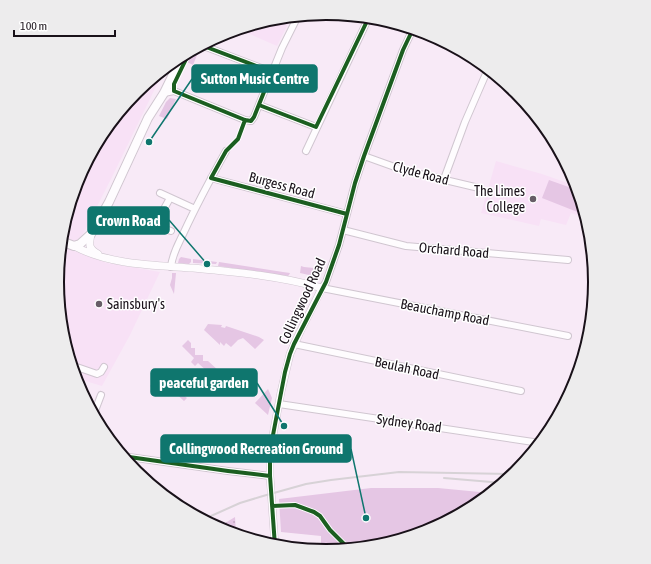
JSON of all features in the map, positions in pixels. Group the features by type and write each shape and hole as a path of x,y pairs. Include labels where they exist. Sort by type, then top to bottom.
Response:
{"main road":[{"path":"67,243 74,246 80,244 91,234 109,202 148,118 164,93 177,66"}],"street":[{"path":"164,93 174,91 251,122 284,43 295,22"},
{"path":"306,151 366,23"},
{"name":"Collingwood Road","path":"275,539 270,461 273,435 285,372 294,344 326,282 343,230 355,183 364,156 403,50 411,34"},
{"path":"208,48 272,72"},
{"path":"444,179 465,122 486,75"},
{"path":"258,105 316,127"},
{"path":"171,267 174,252 226,151"},
{"name":"Clyde Road","path":"364,156 403,170 479,188"},
{"name":"Burgess Road","path":"211,178 347,214"},
{"path":"160,193 195,209"},
{"path":"157,226 159,218 170,198"},
{"path":"128,219 139,225 157,226 170,231"},
{"name":"Orchard Road","path":"343,230 406,246 568,260"},
{"path":"91,234 90,243 92,250 104,258"},
{"path":"74,246 83,251 104,258 127,262 260,276 294,281 322,288"},
{"name":"Beauchamp Road","path":"322,288 568,336"},
{"name":"Beulah Road","path":"294,344 521,391"},
{"path":"77,367 98,374 104,366"},
{"path":"96,407 101,395"},
{"name":"Sydney Road","path":"279,404 532,442"},
{"path":"131,457 228,472 270,476"}],"shaded area":[{"path":"289,22 277,46 246,33"},
{"path":"198,54 193,65 187,62 188,59"},
{"path":"159,80 83,234 69,249 107,263 160,272 130,335 102,386 82,380 72,350 66,316 64,299 64,265 72,214 83,182 108,136 129,109"},
{"path":"170,98 176,99 167,119 159,116 166,102"},
{"name":"The Limes College","path":"496,161 569,183 579,216 571,213 566,225 541,219 539,226 481,213"},
{"path":"549,180 570,188 579,212 542,198"},
{"path":"181,257 191,259 191,262 189,264 178,263"},
{"path":"193,259 217,262 216,264 193,263"},
{"path":"219,262 290,273 288,276 218,266"},
{"path":"301,266 324,269 316,275 310,275 300,273"},
{"path":"172,273 176,273 174,294 170,285"},
{"path":"208,324 222,325 221,327 225,328 226,326 264,340 255,349 243,338 238,340 231,347 226,343 224,346 220,342 220,345 204,330"},
{"path":"188,340 191,343 191,348 195,348 195,355 203,355 203,361 208,361 219,371 217,373 214,371 210,374 198,363 195,366 191,362 194,358 182,346"},
{"path":"161,374 166,379 155,391 150,386"},
{"path":"248,376 253,376 257,379 247,390 240,384"},
{"path":"172,385 187,398 184,401 172,390 169,393 167,390"},
{"path":"268,389 272,398 268,415 255,403"},
{"path":"371,488 438,488 482,492 441,517 410,530 360,542 326,544 321,544 321,536 281,532 279,499"},
{"path":"235,517 236,528 224,524"}],"railway":[{"path":"209,517 240,503 263,496 306,484 331,480 399,472 504,474"},
{"path":"444,478 494,482"}],"cycle path":[{"path":"259,105 316,127 366,23"},
{"path":"275,539 270,461 273,435 285,372 294,344 326,282 339,245 355,183 364,156 403,50 411,34"},
{"path":"185,61 174,84 174,91 245,120 251,121 272,72 208,48"},
{"path":"245,120 238,139 226,151 211,178 347,214"},
{"path":"131,457 270,476"},
{"path":"272,506 295,505 314,512 320,516 330,530 343,543"}],"place":[{"name":"Sutton Music Centre","path":"149,142"},
{"name":"The Limes College","path":"533,199"},
{"name":"Crown Road","path":"207,264"},
{"name":"Sainsbury's","path":"99,304"},
{"name":"peaceful garden","path":"284,426"},
{"name":"Collingwood Recreation Ground","path":"366,518"}]}
